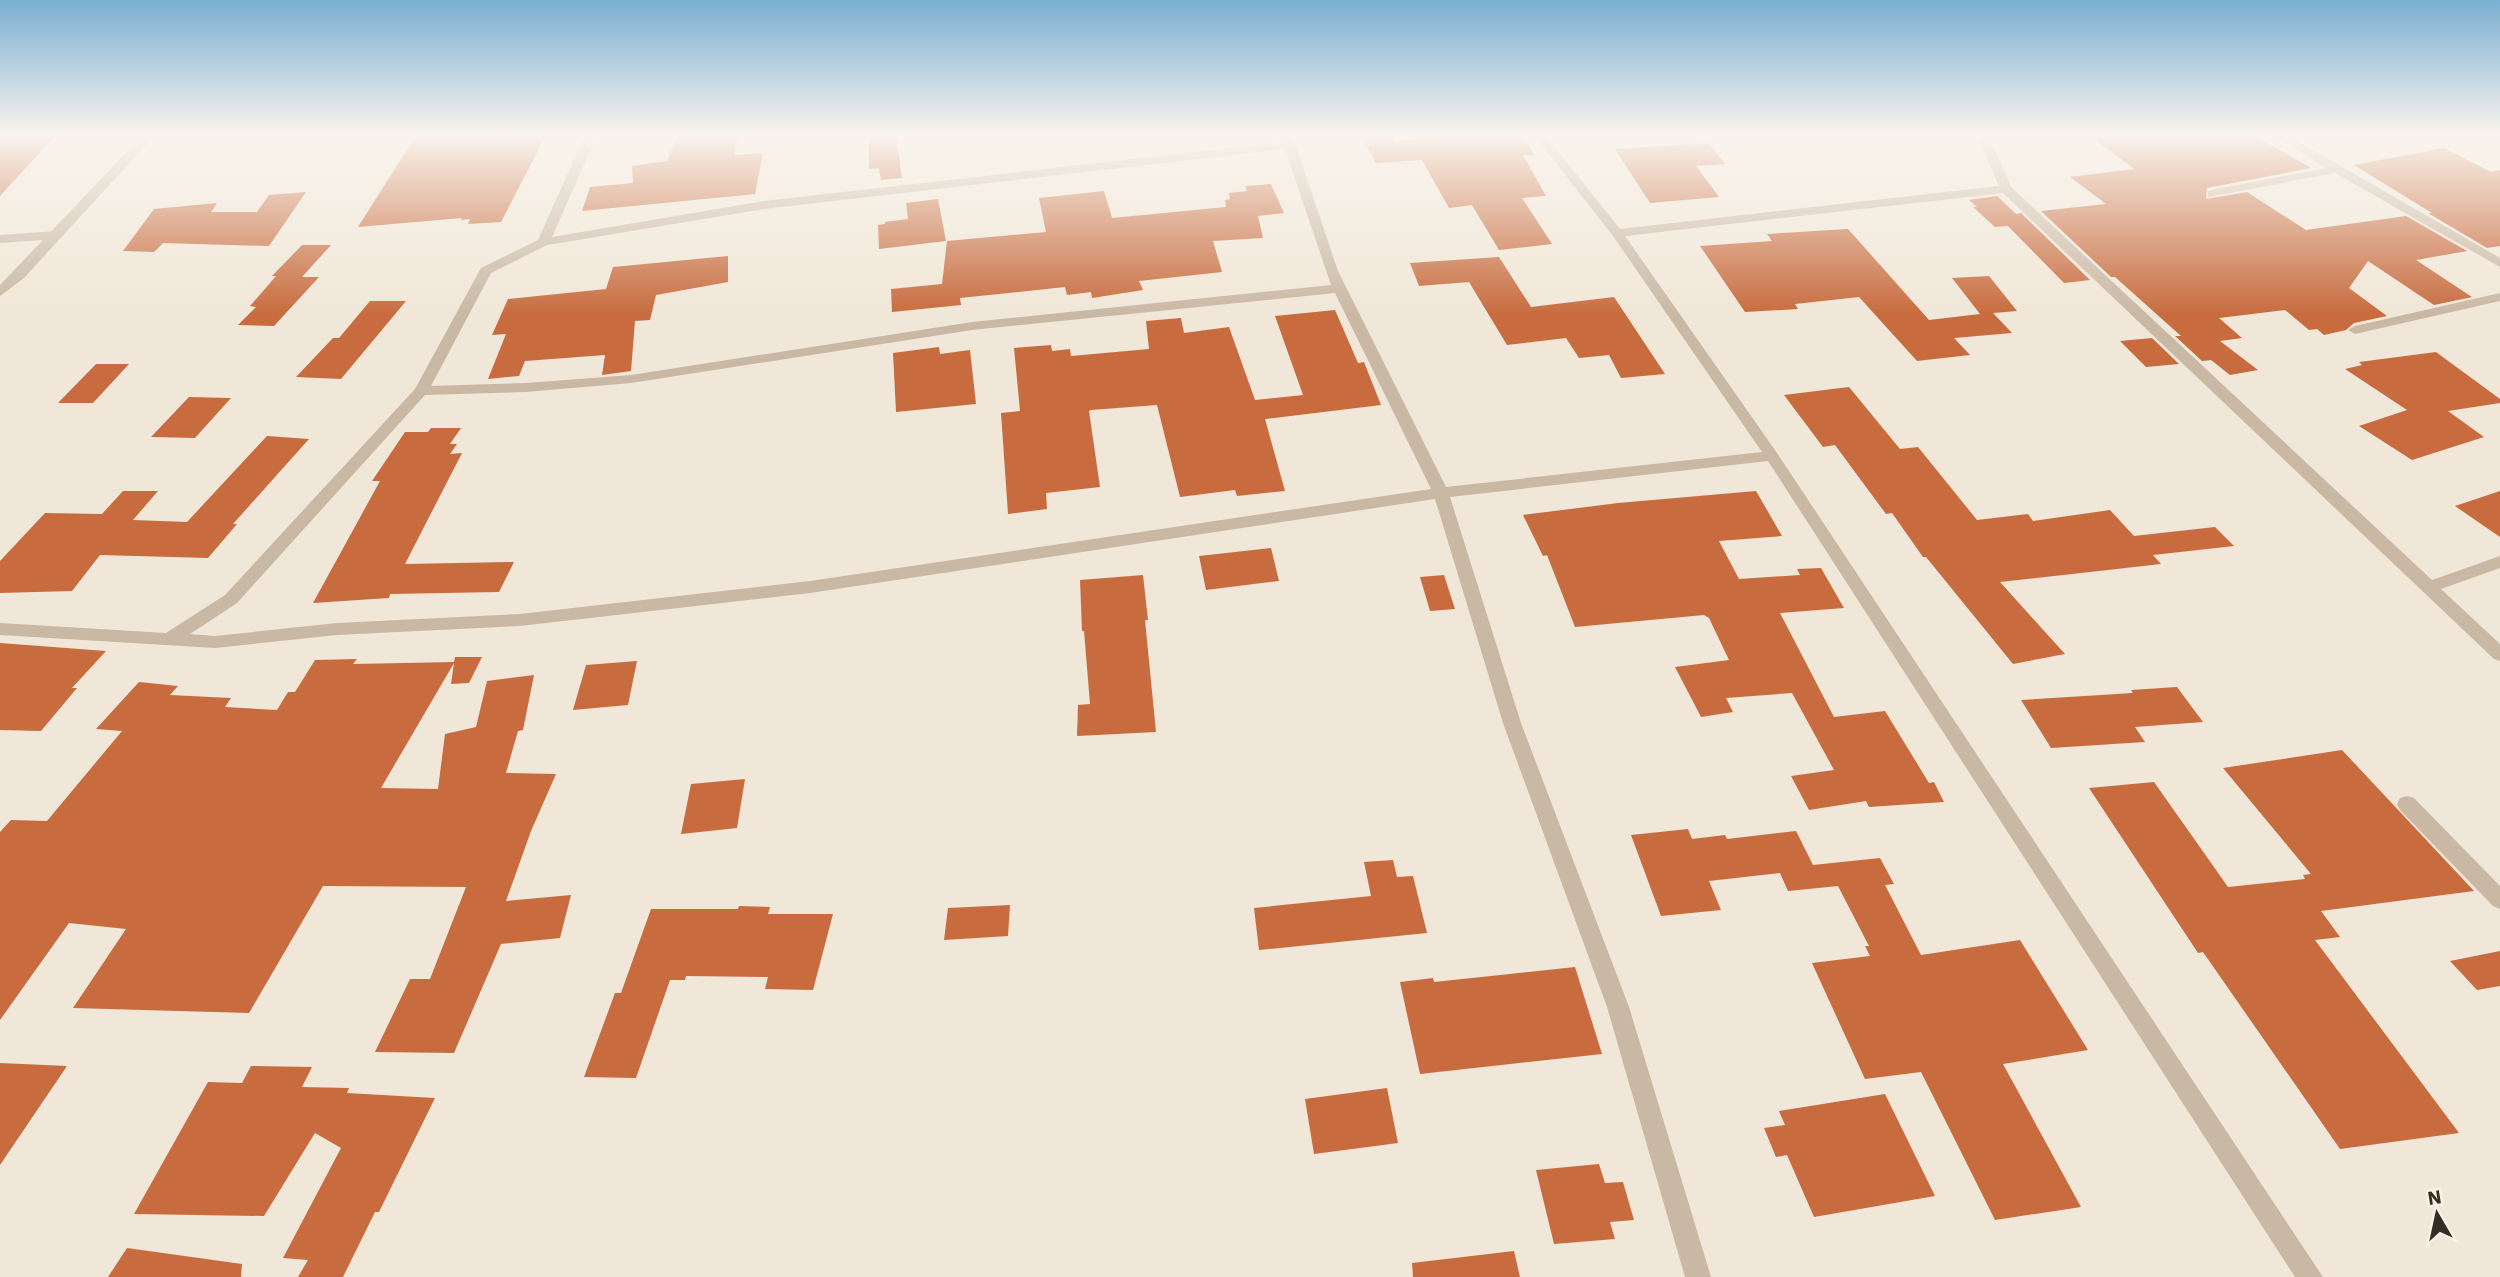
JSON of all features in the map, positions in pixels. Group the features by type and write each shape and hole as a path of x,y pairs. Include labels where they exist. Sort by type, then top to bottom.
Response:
{"street":[{"path":"0,292 95,195"},
{"path":"544,242 563,195"},
{"path":"169,639 230,599 421,391 486,271 544,242 764,205 848,195"},
{"path":"1306,195 1331,271 1441,493 1512,723 1618,1007 1698,1277"},
{"path":"1586,195 1617,233 1772,456 2310,1277"},
{"path":"1617,233 1957,195"},
{"path":"2012,195 2500,654"},
{"path":"2381,195 2500,263"},
{"path":"0,276 19,275"},
{"path":"421,391 508,390 660,375 918,334 1145,306 1341,288"},
{"path":"2355,330 2500,297"},
{"path":"0,629 215,642 337,629 520,620 796,589 1441,493 1772,456"},
{"path":"2429,587 2500,562"},
{"path":"2407,804 2500,900"}],"lane":[{"path":"0,239 57,235"}],"building":[{"path":"269,195 304,195 269,246 163,243 154,252 123,251 154,209 217,203 211,212 257,212"},
{"path":"379,195 515,195 501,222 468,224 470,219 461,220 462,218 358,227"},
{"path":"587,195 749,195 582,211"},
{"path":"1105,195 1112,218 1226,207 1225,200 1230,199 1229,195 1276,195 1284,213 1258,216 1263,238 1213,241 1222,272 1139,281 1143,290 1092,298 1091,292 1067,295 1065,287 960,298 961,305 892,312 891,289 942,284 947,241 1046,232 1039,198"},
{"path":"1441,195 1545,195 1522,198 1552,244 1499,250 1472,205 1449,208"},
{"path":"1645,195 1717,195 1719,197 1650,203"},
{"path":"2093,195 2206,195 2206,199 2251,195 2306,230 2406,216 2467,251 2416,260 2472,297 2434,305 2368,261 2349,288 2387,316 2354,323 2346,330 2324,335 2317,329 2309,330 2285,310 2219,318 2242,338 2220,341 2258,370 2230,375 2211,360 2202,361 2175,336 2181,336 2115,277 2111,277 2041,211 2106,204"},
{"path":"2402,195 2500,195 2500,246 2487,248 2428,213 2432,213"},
{"path":"1997,196 2016,214 2021,213 2090,280 2064,283 2008,226 1995,227 1969,200"},
{"path":"938,199 946,241 879,249 878,225 908,219 906,203"},
{"path":"1848,229 1929,320 1980,314 1952,278 1989,276 2017,311 1993,313 2012,333 1954,338 1970,355 1917,361 1859,297 1795,304 1798,309 1745,312 1700,246 1772,241 1767,234"},
{"path":"302,245 331,245 302,277 319,277 274,326 238,325 256,307 250,306 276,276 272,276"},
{"path":"728,256 728,282 656,295 650,320 635,321 631,371 602,375 605,355 525,361 519,376 488,379 506,334 492,335 508,299 606,289 613,267"},
{"path":"1499,257 1531,307 1614,297 1665,374 1621,378 1609,355 1579,358 1566,338 1507,345 1469,282 1419,286 1410,263"},
{"path":"370,301 406,301 341,379 296,377 333,338 339,338"},
{"path":"1335,310 1358,363 1364,362 1381,405 1265,419 1285,491 1237,496 1235,490 1180,497 1157,405 1091,410 1089,411 1100,487 1046,493 1047,509 1008,514 1001,413 1020,411 1014,348 1051,345 1052,351 1070,349 1071,356 1149,349 1146,321 1181,318 1184,333 1229,327 1255,400 1303,395 1275,316"},
{"path":"2152,338 2179,364 2146,367 2120,341"},
{"path":"939,347 940,354 970,350 976,404 896,412 893,353"},
{"path":"2436,352 2500,399 2500,403 2448,411 2484,437 2412,460 2359,426 2407,410 2345,369 2362,365 2359,362"},
{"path":"96,364 129,364 93,403 58,403"},
{"path":"1849,387 1900,449 1918,447 1977,520 2028,514 2033,521 2110,510 2134,536 2215,527 2234,546 2153,555 2161,564 2000,582 2065,654 2013,664 1926,557 1923,557 1892,513 1886,514 1835,445 1823,447 1784,395"},
{"path":"189,397 231,398 195,438 151,437"},
{"path":"431,428 461,428 450,444 457,444 450,454 462,453 405,564 514,562 499,592 390,594 389,598 313,603 380,481 372,481 405,432 428,432"},
{"path":"267,436 309,439 233,524 237,524 208,558 100,555 72,591 0,593 0,561 45,513 102,514 123,491 158,491 133,520 187,522"},
{"path":"1756,491 1782,536 1719,541 1739,579 1800,575 1797,569 1821,568 1844,608 1780,613 1834,717 1885,711 1929,783 1934,782 1944,802 1869,807 1866,801 1809,810 1791,776 1834,770 1792,693 1726,698 1733,712 1701,717 1675,667 1729,660 1709,618 1704,615 1575,627 1547,555 1543,556 1523,515 1618,503"},
{"path":"2500,491 2500,537 2455,506"},
{"path":"1271,548 1279,581 1206,590 1199,556"},
{"path":"1143,575 1156,732 1077,736 1078,705 1090,704 1082,631 1080,580"},
{"path":"1444,575 1455,609 1430,611 1420,577"},
{"path":"0,643 106,651 72,688 77,688 41,731 0,730"},
{"path":"455,657 482,657 469,683 451,684 454,663 381,788 438,789 445,734 476,727 487,681 534,675 523,730 518,731 506,773 556,774 531,831 506,901 571,895 560,938 501,944 454,1053 375,1052 410,979 430,979 466,887 323,886 249,1013 73,1008 126,929 69,923 0,1020 0,832 11,820 47,821 122,731 96,729 139,682 178,686 170,695 231,698 225,707 277,710 288,692 295,692 315,660 357,659 353,664 454,662"},
{"path":"637,661 628,705 573,710 586,665"},
{"path":"2177,687 2203,722 2135,727 2145,742 2051,748 2021,700 2133,693 2131,690"},
{"path":"2342,750 2474,891 2321,911 2340,937 2315,940 2459,1133 2340,1149 2203,952 2198,953 2089,788 2154,782 2228,887 2305,879 2303,875 2311,874 2223,768"},
{"path":"745,779 737,828 681,834 691,784"},
{"path":"1688,829 1692,839 1725,835 1727,839 1796,831 1813,865 1880,858 1894,884 1885,885 1921,955 2020,940 2088,1050 2003,1064 2081,1207 1995,1220 1921,1072 1865,1079 1812,963 1870,956 1865,946 1869,946 1838,886 1788,891 1780,873 1709,881 1721,910 1661,916 1631,835"},
{"path":"1393,860 1397,877 1413,876 1427,933 1259,950 1254,908 1371,896 1364,862"},
{"path":"1010,905 1008,936 944,940 948,908"},
{"path":"739,906 770,907 768,914 833,914 813,990 765,989 768,977 686,976 685,980 670,980 636,1078 584,1077 615,993 621,993 651,909 738,909"},
{"path":"2500,951 2500,986 2477,990 2450,961"},
{"path":"1575,967 1602,1054 1420,1074 1400,982 1433,978 1434,982"},
{"path":"0,1063 67,1066 0,1165"},
{"path":"251,1066 312,1067 302,1087 349,1088 347,1093 435,1098 379,1212 375,1212 343,1277 298,1277 308,1260 283,1258 341,1148 315,1133 264,1216 134,1214 208,1082 242,1083"},
{"path":"1387,1088 1398,1143 1314,1154 1305,1099"},
{"path":"1885,1094 1935,1196 1814,1217 1787,1155 1776,1157 1764,1128 1785,1125 1779,1111"},
{"path":"1599,1164 1605,1183 1623,1182 1634,1220 1610,1222 1615,1239 1554,1244 1536,1170"},
{"path":"127,1248 242,1264 241,1277 108,1277"},
{"path":"1514,1251 1520,1277 1413,1277 1412,1263"}]}
